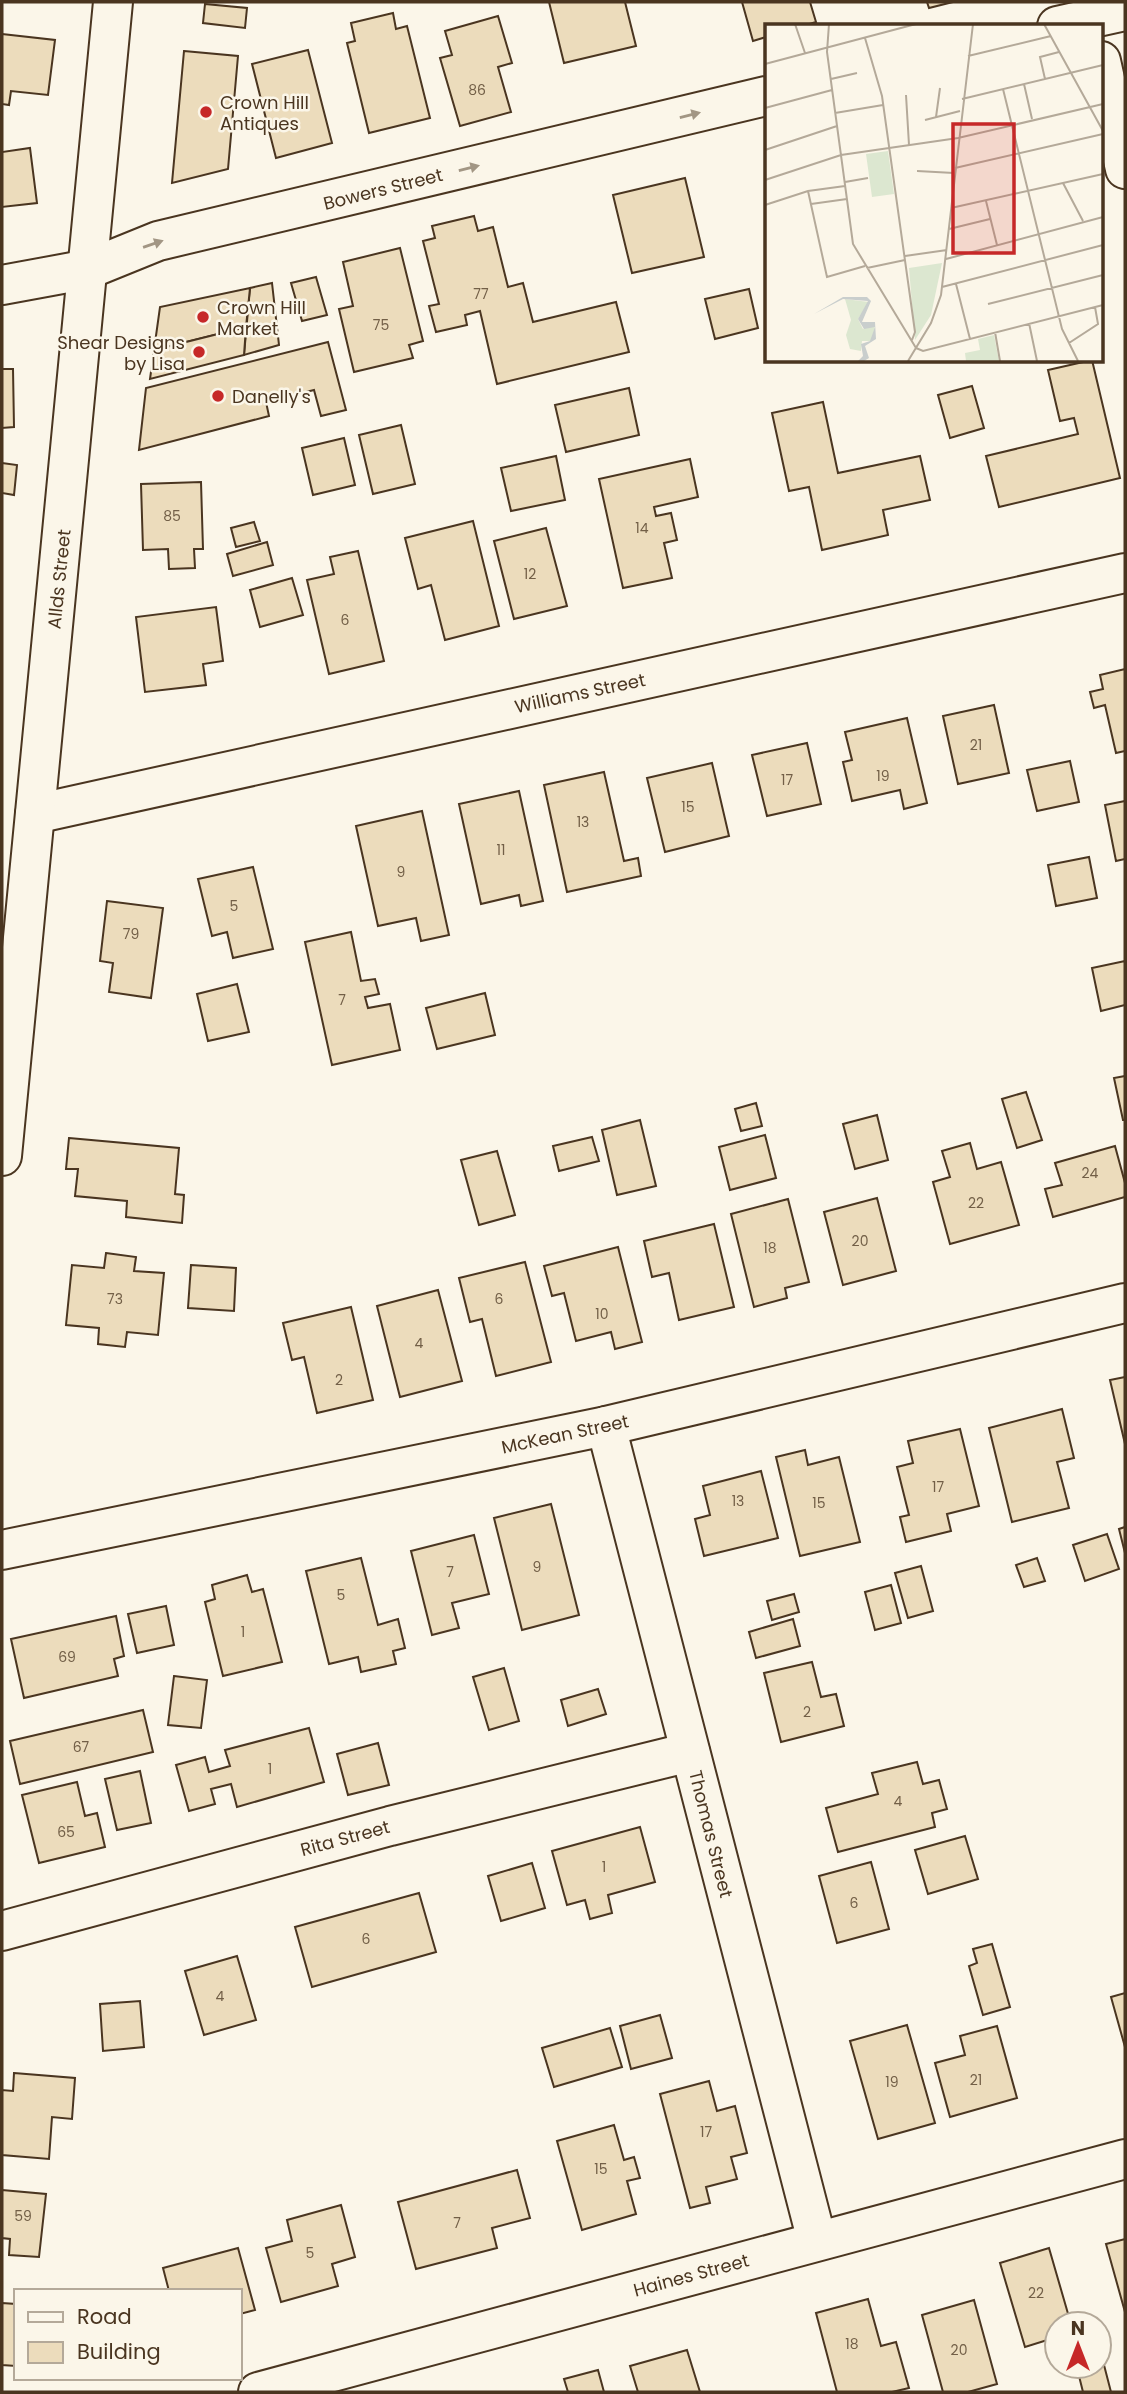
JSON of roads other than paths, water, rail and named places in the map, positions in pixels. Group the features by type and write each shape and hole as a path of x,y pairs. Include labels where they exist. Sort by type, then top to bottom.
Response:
{"street":[{"name":"Allds Street","path":"2,1156 13,909 35,814 114,2"},
{"path":"1102,66 1125,169"},
{"name":"Bowers Street","path":"2,285 89,268 158,242 765,96"},
{"name":"Williams Street","path":"35,814 1125,573"},
{"name":"McKean Street","path":"2,1550 606,1426 1125,1303"},
{"name":"Thomas Street","path":"606,1426 817,2241"},
{"name":"Rita Street","path":"2,1931 390,1826 690,1752"},
{"name":"Haines Street","path":"258,2392 1125,2159"}],"place":[{"name":"Crown Hill Antiques","path":"206,112"},
{"name":"Crown Hill Market","path":"203,317"},
{"name":"Shear Designs by Lisa","path":"199,352"},
{"name":"Danelly's","path":"218,396"}]}
